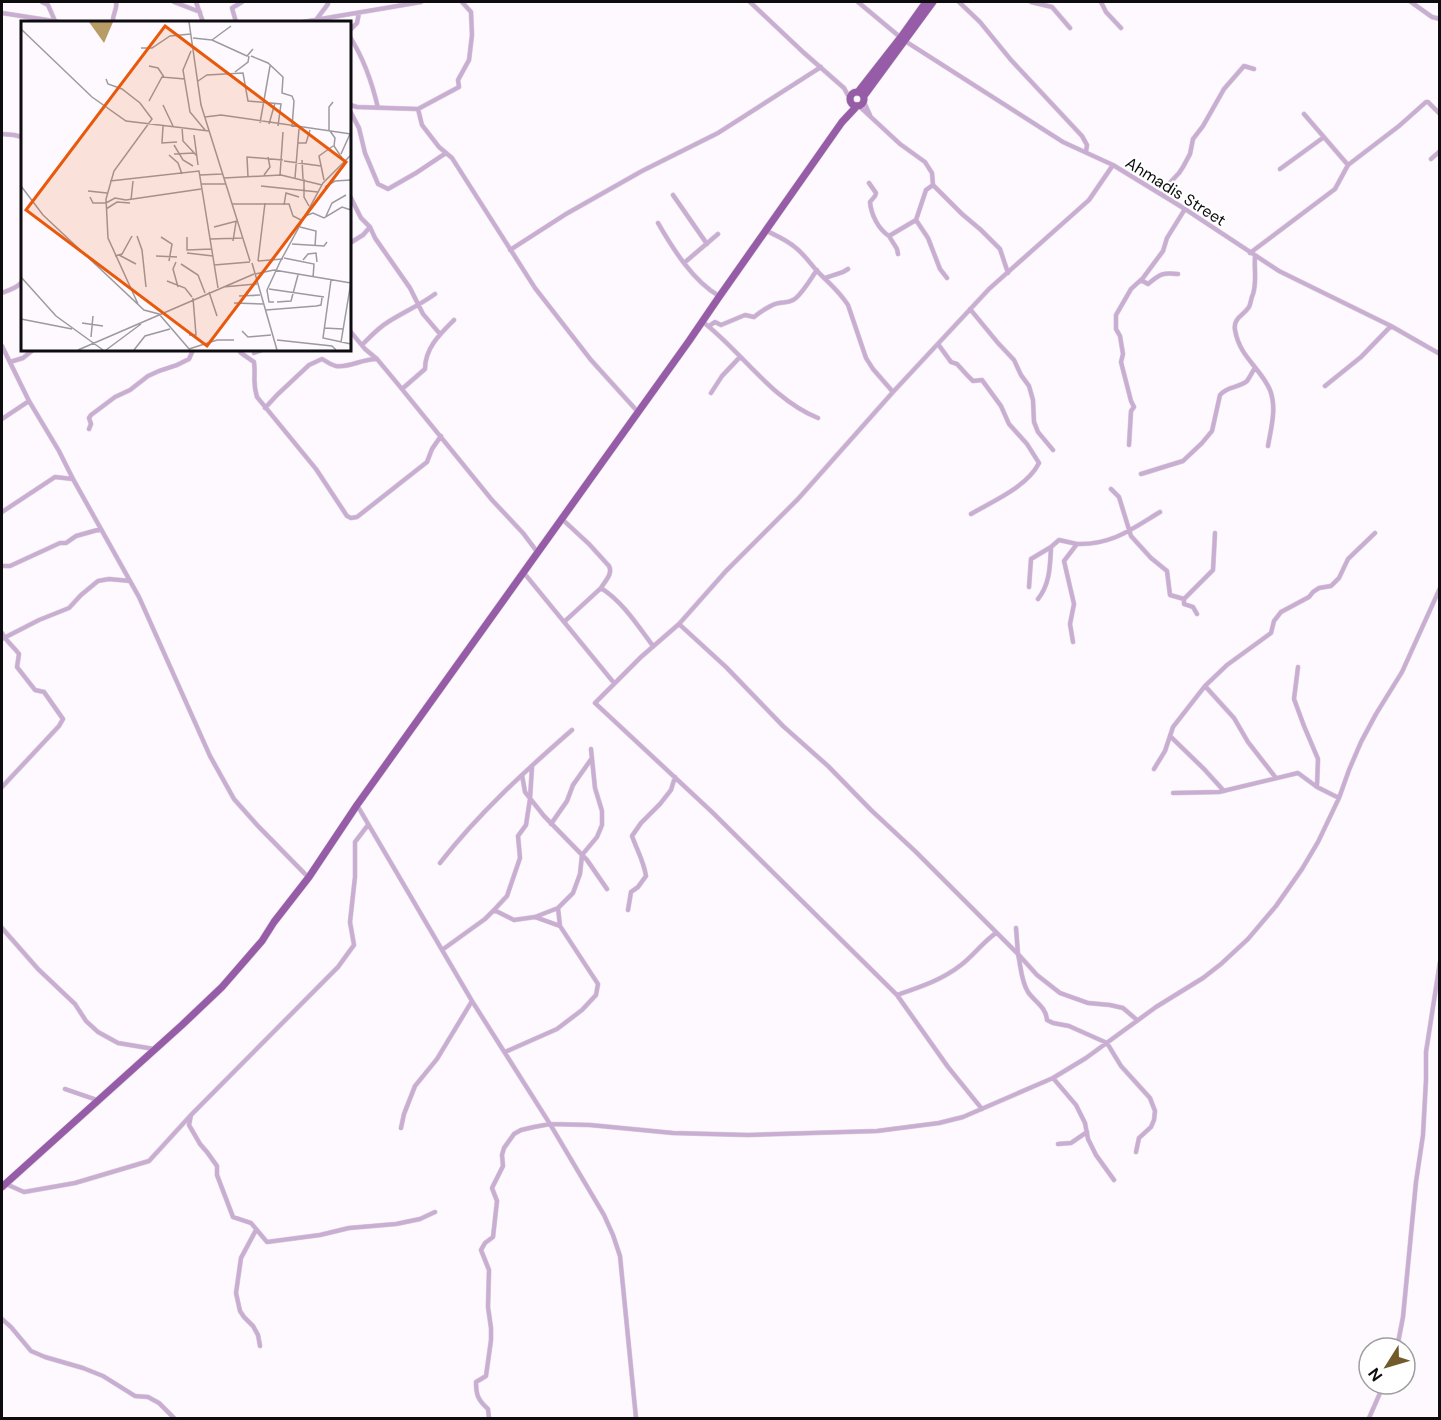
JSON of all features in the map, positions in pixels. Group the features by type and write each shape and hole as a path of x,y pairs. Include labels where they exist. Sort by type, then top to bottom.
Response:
{"highway":[{"path":"903,39 926,2"},
{"path":"3,1185 207,1001 262,941 638,413 706,324 719,297 857,100 933,2"}],"street":[{"path":"42,2 48,5 56,21"},
{"path":"113,21 112,16 117,2"},
{"path":"174,2 200,12"},
{"path":"196,2 203,21"},
{"path":"236,21 232,8 242,2"},
{"path":"316,20 328,4 327,2"},
{"path":"310,21 419,2"},
{"path":"351,105 418,109 459,87 458,80 469,60 472,35 471,12 462,2"},
{"path":"750,2 857,100 870,116 900,144 925,162 932,173 933,185 1000,249 1008,273"},
{"name":"Ahmadis Street","path":"858,2 903,39 1063,142 1113,165 1279,271 1391,326 1440,354"},
{"path":"959,2 980,22 1011,60 1082,136 1087,145 1086,152"},
{"path":"1031,2 1052,7 1070,28"},
{"path":"1101,2 1106,12 1121,28"},
{"path":"1411,2 1432,17 1440,19"},
{"path":"351,29 357,23 359,13"},
{"path":"2,14 33,20"},
{"path":"351,39 368,70 378,108"},
{"path":"1162,195 1183,167 1190,154 1193,139 1224,89 1244,66 1254,69"},
{"path":"510,250 566,214 676,153 718,133 821,67"},
{"path":"844,88 857,100"},
{"path":"1250,253 1335,189 1348,165 1382,140 1426,102 1440,114"},
{"path":"418,109 422,125 439,147 452,158 534,288 591,360 638,413"},
{"path":"351,113 359,128 365,153 378,184 388,189 446,153"},
{"path":"1304,114 1348,165"},
{"path":"2,134 21,137"},
{"path":"1280,169 1324,137"},
{"path":"1431,159 1440,151"},
{"path":"982,1110 897,995 675,777 595,703 679,624 726,571 798,499 989,289 1089,200 1113,165"},
{"path":"869,183 876,193 870,202 873,215 882,231 889,236 898,254"},
{"path":"889,236 916,220 926,190 933,185"},
{"path":"673,195 707,244"},
{"path":"351,198 362,218 410,288 423,314 440,334"},
{"path":"1129,445 1131,411 1134,407 1121,362 1123,354 1120,336 1116,330 1116,315 1131,289 1154,265 1185,209"},
{"path":"916,220 928,238 940,269 947,278"},
{"path":"658,223 676,254 711,292 719,297"},
{"path":"351,242 363,236 370,227"},
{"path":"767,231 797,248 834,286 848,305 866,358 893,392"},
{"path":"684,263 718,234"},
{"path":"1255,257 1256,288 1249,307 1236,322 1235,328 1240,347 1270,390 1273,402 1268,446"},
{"path":"825,278 848,269"},
{"path":"706,324 715,322 721,325 745,315 754,317 777,303 790,302 796,298 817,270"},
{"path":"1141,280 1148,284 1165,272 1178,274"},
{"path":"2,293 16,289 21,283"},
{"path":"362,345 385,324 435,294"},
{"path":"970,309 1014,360 1029,386 1034,422 1038,432 1053,450"},
{"path":"402,389 425,369 425,359 440,334 454,320"},
{"path":"706,324 732,346 740,357 781,395 808,414 818,418"},
{"path":"1325,386 1361,357 1391,326"},
{"path":"351,332 377,359 426,421 538,553"},
{"path":"938,344 951,362 957,364 973,381 982,380 1009,424 1027,444 1039,463 1022,482 998,500 971,514"},
{"path":"2,346 29,401 130,581 210,756 234,799 309,877"},
{"path":"10,362 23,358 32,351"},
{"path":"89,429 91,415 148,376 189,358 192,351"},
{"path":"240,351 254,362 253,386 257,397 316,469 347,516 351,518 357,517 427,462 441,436"},
{"path":"254,353 259,351"},
{"path":"711,393 722,376 740,357"},
{"path":"265,408 309,365 322,359 336,366 377,359"},
{"path":"1141,474 1184,460 1212,431 1220,395 1223,391 1249,380 1255,368"},
{"path":"2,419 29,401"},
{"path":"2,512 55,477 73,479"},
{"path":"1112,489 1119,497 1131,536 1151,558 1167,571 1170,595 1184,598"},
{"path":"1029,587 1030,559 1059,540 1077,544 1094,544 1119,537 1160,512"},
{"path":"562,519 611,569 601,588 564,622"},
{"path":"2,566 10,566 60,543 66,543 76,536 101,530"},
{"path":"1197,614 1193,607 1184,604 1184,598 1213,570 1215,533"},
{"path":"1154,769 1165,751 1173,727 1205,686 1227,665 1270,633 1274,621 1281,612 1309,597 1319,588 1331,585 1339,578 1348,559 1375,533"},
{"path":"1073,642 1070,624 1074,604 1064,561 1077,544"},
{"path":"1038,599 1043,593 1050,574 1051,547"},
{"path":"524,573 614,683"},
{"path":"2,787 59,726 63,718 44,692 35,690 17,667 19,654 2,636 69,608 98,581 109,579 130,581"},
{"path":"601,588 611,594 620,604 653,646"},
{"path":"489,1419 488,1409 476,1395 476,1382 486,1376 491,1340 488,1307 489,1270 481,1250 485,1243 493,1237 496,1201 492,1188 503,1166 504,1148 514,1134 521,1130 550,1124 590,1125 674,1133 760,1135 877,1131 963,1117 1053,1078 1212,971 1248,939 1276,906 1318,842 1339,798 1361,742 1402,672 1440,588"},
{"path":"679,624 916,852 1037,975 1060,993 1088,1004 1123,1008 1137,1020"},
{"path":"1298,667 1294,699 1318,759 1317,787"},
{"path":"1205,686 1234,718 1248,742 1276,778"},
{"path":"440,863 462,834 572,730"},
{"path":"1170,736 1224,791"},
{"path":"494,910 514,920 535,916 558,908 573,893 580,874 582,855 597,837 602,825 602,811 595,788 591,749"},
{"path":"551,824 567,801 573,784 592,757"},
{"path":"442,951 494,910 507,896 520,858 518,836 526,825 532,767"},
{"path":"1173,793 1224,791 1298,773 1317,787 1339,798"},
{"path":"522,776 525,792 530,799 582,855 607,889"},
{"path":"628,910 631,892 646,876 645,866 632,837 641,823 660,804 670,790 675,777"},
{"path":"357,805 472,1001 550,1124 604,1215 620,1256 636,1419"},
{"path":"3,1185 24,1192 75,1183 149,1161 191,1114 338,967 354,945 350,922 356,843 369,825"},
{"path":"505,1052 557,1029 582,1011 596,995 598,984 560,926 558,908"},
{"path":"535,916 560,926"},
{"path":"2,928 38,969 75,1004 86,1021 98,1032 118,1043 154,1050"},
{"path":"1016,928 1022,979 1028,992 1047,1014 1047,1020 1069,1026 1107,1043 1121,1066 1150,1098 1155,1111 1154,1120 1151,1127 1140,1138 1136,1152"},
{"path":"897,995 936,982 960,966 985,940 996,933"},
{"path":"1399,1336 1423,1135 1426,1052 1440,962"},
{"path":"401,1128 415,1086 437,1059 472,1001"},
{"path":"1053,1078 1076,1106 1096,1155 1114,1180"},
{"path":"65,1089 98,1100"},
{"path":"191,1114 189,1125 217,1166 217,1175 233,1217 251,1223 267,1242 359,1227 396,1224 420,1219 435,1212"},
{"path":"1058,1144 1071,1143 1087,1132"},
{"path":"256,1230 241,1258 236,1293 240,1311 253,1326 260,1346"},
{"path":"2,1319 31,1351 45,1358 103,1376 135,1396 148,1397 159,1403 174,1419"},
{"path":"1369,1419 1379,1396"}]}
